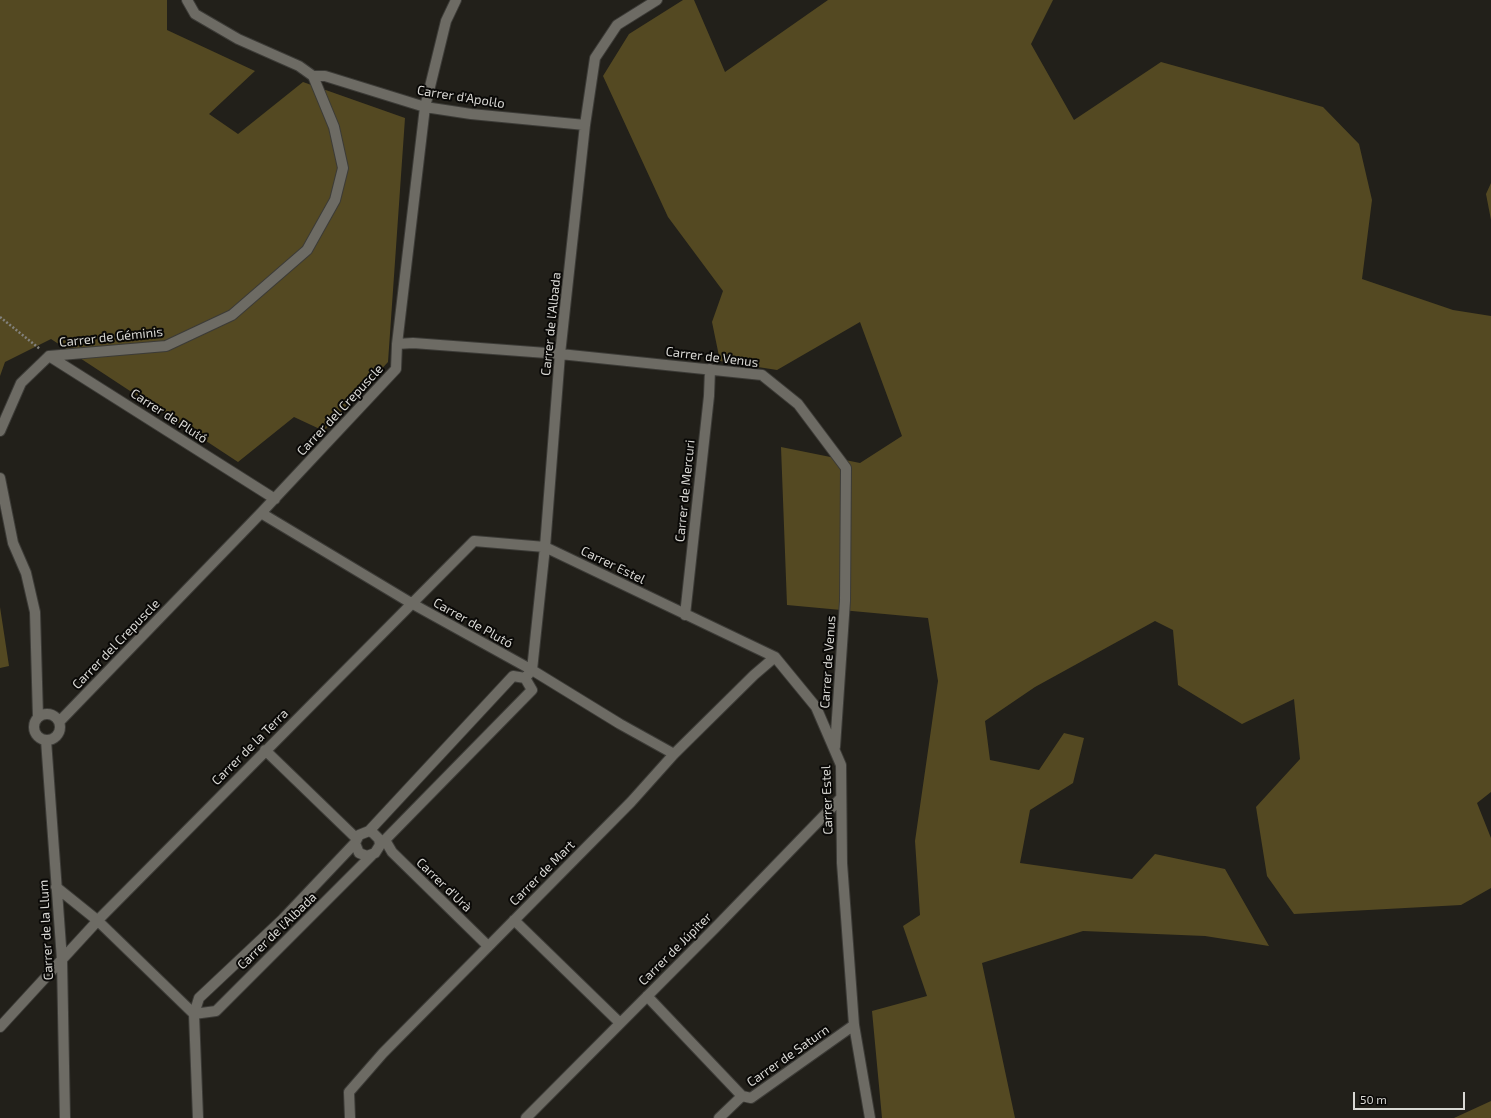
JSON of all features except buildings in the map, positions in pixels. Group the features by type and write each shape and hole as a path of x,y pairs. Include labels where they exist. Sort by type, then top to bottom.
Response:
{"street":[{"path":"187,0 195,14 238,39 299,66 313,76"},
{"name":"Carrer del Crepuscle","path":"59,722 261,514 396,369 397,344 425,108 446,21 456,0"},
{"name":"Carrer de l'Albada","path":"382,842 532,690 529,674 545,547 560,354 585,125 595,58 617,25 657,0"},
{"name":"Carrer d'Apol·lo","path":"313,76 324,76 425,108 585,125"},
{"name":"Carrer de Géminis","path":"0,431 21,383 49,356 166,346 232,315 308,250 335,200 343,168 334,127 313,76"},
{"name":"Carrer de Venus","path":"397,344 413,343 560,354 762,375 798,404 846,468 845,601 835,750"},
{"name":"Carrer de Plutó","path":"49,356 275,499"},
{"name":"Carrer de Mercuri","path":"685,615 709,396 710,369"},
{"path":"0,478 13,543 26,573 35,612 38,717"},
{"name":"Carrer de Plutó","path":"261,514 529,674 674,754"},
{"name":"Carrer de la Terra","path":"0,1027 97,920 474,540 545,547"},
{"name":"Carrer Estel","path":"545,547 775,657 816,706 841,765 842,863 854,1025 870,1118"},
{"name":"Carrer de Mart","path":"350,1118 349,1092 383,1053 631,802 674,754 754,675 775,657"},
{"path":"356,841 362,833 369,831 513,676 529,674"},
{"path":"42,714 50,714 59,722 60,726 57,735 46,740 38,737 35,733 34,724 38,717 42,714"},
{"name":"Carrer de la Llum","path":"46,740 62,960 65,1118"},
{"path":"266,750 356,841 359,853 367,856 372,855 382,842 377,836 369,831"},
{"name":"Carrer de Júpiter","path":"526,1118 841,798"},
{"name":"Carrer de l'Albada","path":"198,1118 194,1014 199,998 283,919 356,841"},
{"name":"Carrer d'Urà","path":"382,842 488,946"},
{"name":"Carrer de l'Albada","path":"194,1014 216,1011 372,855"},
{"path":"56,887 97,920 194,1014"},
{"path":"514,920 620,1023"},
{"path":"647,996 742,1096"},
{"name":"Carrer de Saturn","path":"719,1118 742,1096 752,1098 854,1025"}],"path":[{"path":"0,317 49,356"}],"shaded area":[{"path":"0,0 167,0 167,30 255,71 209,114 238,134 303,82 405,118 388,362 324,431 294,417 238,462 51,339 5,362 0,376"},
{"path":"683,0 694,0 725,72 828,0 1053,0 1031,44 1074,120 1161,62 1323,107 1359,144 1372,200 1362,279 1453,310 1491,316 1491,792 1477,803 1491,838 1491,888 1461,905 1294,914 1267,876 1256,807 1300,759 1294,699 1242,724 1178,685 1173,630 1155,621 1035,687 985,721 990,760 1039,770 1064,733 1084,738 1073,783 1030,810 1020,863 1132,879 1155,854 1225,869 1269,946 1205,936 1083,931 982,963 1015,1118 882,1118 872,1011 927,996 903,926 920,915 915,841 938,681 928,618 787,605 781,447 860,463 902,436 860,322 777,370 720,361 712,322 723,291 668,217 603,76 629,34"},
{"path":"1491,183 1491,220 1486,194"},
{"path":"0,607 9,666 0,668"},
{"path":"1491,1101 1491,1118 1454,1118"}]}
